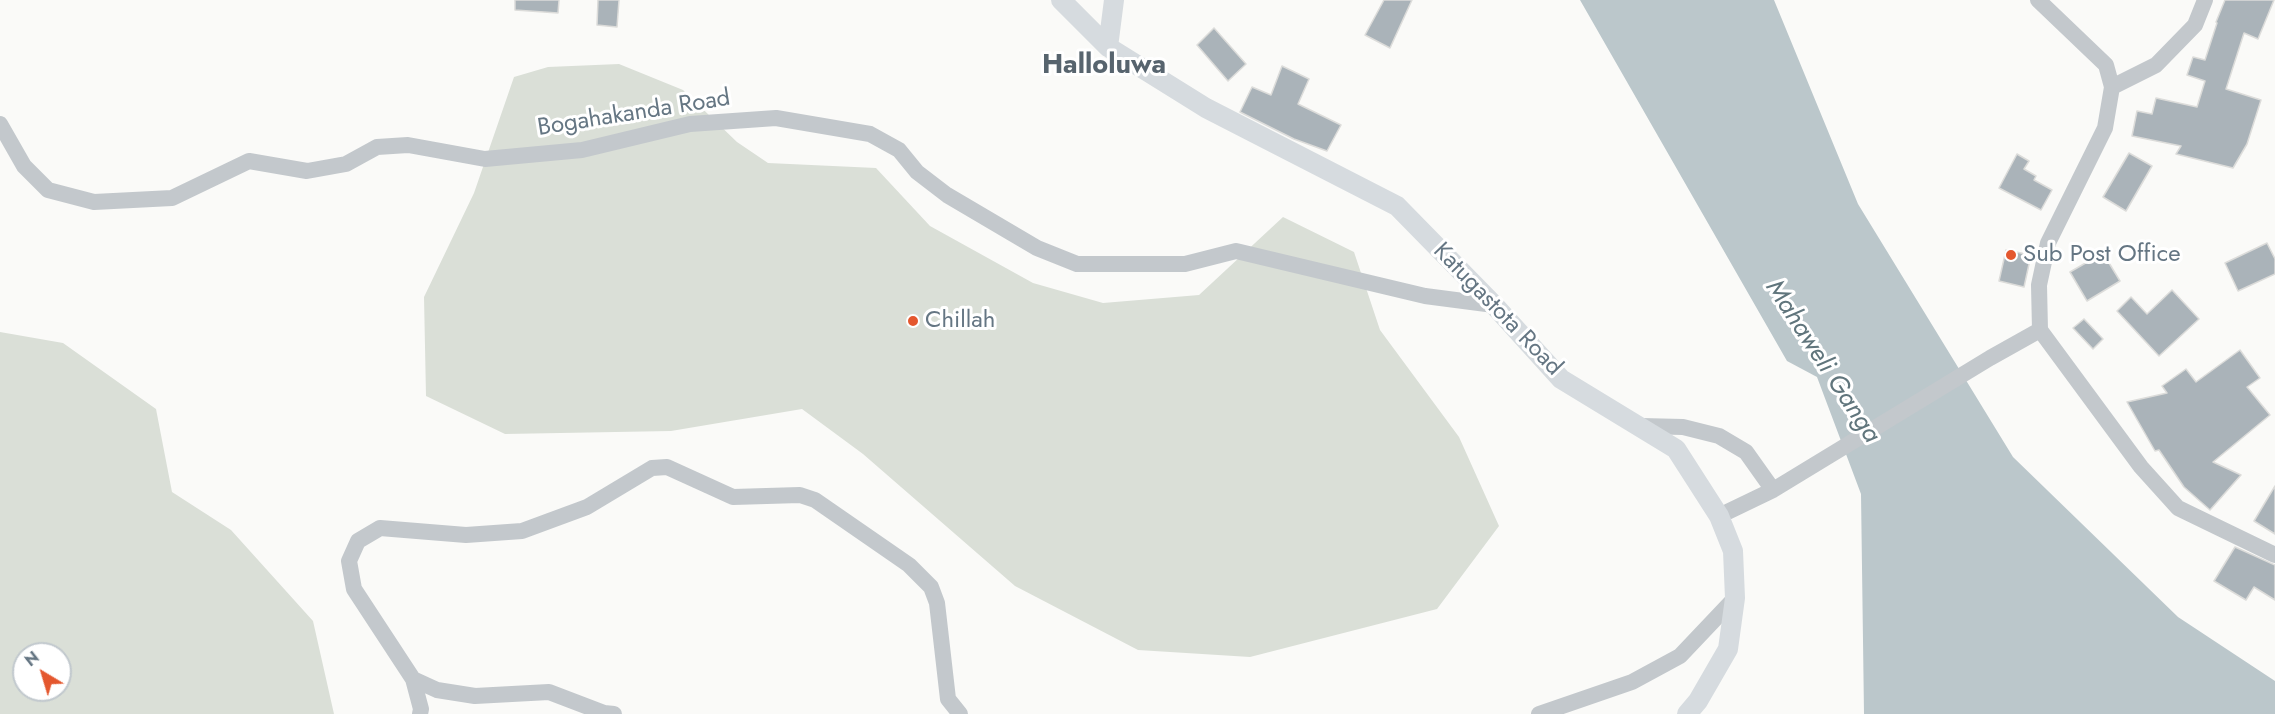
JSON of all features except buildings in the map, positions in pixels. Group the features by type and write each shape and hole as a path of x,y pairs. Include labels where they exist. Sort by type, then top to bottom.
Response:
{"main road":[{"name":"Katugastota Road","path":"1061,0 1108,47 1206,108 1397,206 1494,305 1561,380 1676,449 1719,516 1733,551 1735,598 1728,649 1698,701 1687,714"},
{"path":"1108,47 1114,0"}],"street":[{"path":"2038,0 2106,65 2112,87 2105,128 2048,243 2039,285 2040,330 2141,467 2178,508 2275,555"},
{"path":"2112,87 2156,66 2195,25 2205,0"},
{"name":"Bogahakanda Road","path":"0,124 24,166 48,190 94,202 172,198 249,161 307,171 346,164 377,147 408,145 484,159 582,150 690,124 776,118 870,134 899,150 917,172 947,195 1037,248 1077,264 1185,264 1236,251 1425,296 1494,305"},
{"path":"1719,516 1780,486 2040,330"},
{"path":"1641,426 1683,427 1719,436 1746,452 1780,486"},
{"path":"420,714 421,709 413,679 354,589 349,561 358,541 380,528 466,535 522,531 587,507 652,468 667,467 733,497 800,495 815,500 909,565 930,587 937,603 948,699 960,714"},
{"path":"1539,714 1632,682 1680,656 1735,598"},
{"path":"413,679 437,690 475,696 549,692 604,713 614,714"}],"shaded area":[{"path":"619,64 683,90 737,142 768,163 876,168 930,226 1033,283 1103,303 1199,295 1283,217 1354,252 1380,330 1459,437 1499,526 1437,609 1250,657 1138,650 1015,586 863,454 802,409 671,431 505,434 426,396 424,297 474,193 514,77 548,67"},
{"path":"0,332 63,343 156,409 172,492 231,530 313,621 334,714 0,714"}],"water":[{"name":"Mahaweli Ganga","path":"1580,0 1774,0 1858,204 2013,457 2178,617 2275,681 2275,714 1864,714 1861,494 1817,377 1787,361"}],"place":[{"name":"Sub Post Office","path":"2011,255"},
{"name":"Chillah","path":"913,321"}],"district":[{"name":"Halloluwa","path":"1104,66"}]}
